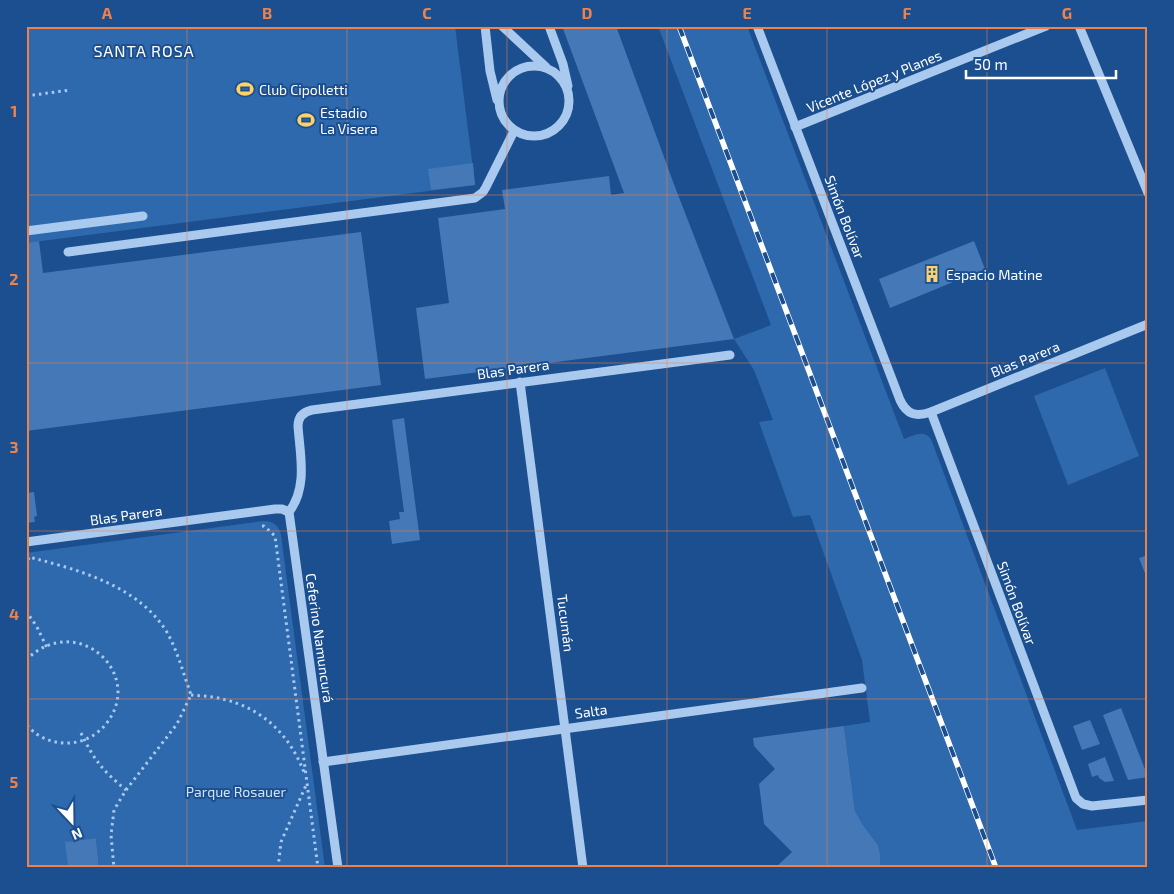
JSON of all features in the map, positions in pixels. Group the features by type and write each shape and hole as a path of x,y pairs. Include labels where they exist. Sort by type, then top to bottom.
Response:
{"street":[{"path":"485,26 490,71 500,111 503,118 514,131 530,137 546,134 554,130 565,118 570,102 565,70 549,26"},
{"path":"502,26 562,79 569,94"},
{"name":"Simón Bolívar","path":"756,26 902,404 912,415"},
{"name":"Vicente López y Planes","path":"795,127 1046,26"},
{"path":"1078,26 1148,193"},
{"path":"500,111 499,93 508,78 522,68 530,66 548,68"},
{"path":"68,252 470,200 483,192 514,131"},
{"path":"26,232 143,216"},
{"name":"Blas Parera","path":"912,415 922,415 931,412 1148,324"},
{"name":"Blas Parera","path":"26,542 275,509 289,512 298,498 301,487 298,420 301,416 312,410 730,354"},
{"name":"Tucumán","path":"520,382 583,868"},
{"name":"Simón Bolívar","path":"931,412 1072,789 1079,802 1087,806 1096,806 1148,800"},
{"name":"Ceferino Namuncurá","path":"289,512 338,868"},
{"name":"Salta","path":"323,762 862,688"}],"path":[{"path":"26,96 70,90"},
{"path":"254,527 264,526 275,536 318,868"},
{"path":"28,557 39,556"},
{"path":"26,566 28,557"},
{"path":"28,557 66,566 91,575 127,594 145,609 160,622 170,639 191,696 178,724 126,790 114,810 111,822 114,868"},
{"path":"26,611 37,627 48,650"},
{"path":"26,660 35,652 56,642 67,641 88,646 105,659 113,673 117,689 114,710 102,728 84,740 72,743 48,740 38,735 26,724"},
{"path":"191,696 222,698 251,710 268,720 290,744 302,766 307,782 281,842 278,868"},
{"path":"81,733 99,765 126,790"}],"green space":[{"name":"Estadio La Visera","path":"26,26 455,26 475,185 26,243"},
{"path":"658,26 747,26 904,439 914,435 925,434 931,439 1077,830 1148,821 1148,868 880,867 878,845 855,811 844,726 870,722 862,660 810,515 793,517 759,422 773,420 754,370 734,339 771,325"},
{"path":"1105,368 1139,456 1068,485 1034,396"},
{"name":"Parque Rosauer","path":"264,521 275,525 281,535 325,868 99,868 96,838 66,842 68,868 26,868 26,553"}],"building":[{"path":"562,26 616,26 675,187 734,339 425,379 416,308 449,303 438,218 505,209 502,190 609,176 611,195 624,193"},
{"path":"473,163 475,185 431,190 428,169"},
{"path":"361,232 381,385 26,431 26,243 39,241 43,273"},
{"name":"Espacio Matine","path":"974,241 985,269 890,308 879,279"},
{"path":"404,418 420,540 392,544 389,521 400,519 399,512 404,512 392,420"},
{"path":"34,492 37,516 34,517 35,522 26,523 26,493"},
{"path":"1148,555 1148,575 1146,576 1139,558"},
{"path":"1121,708 1148,777 1128,780 1103,715"},
{"path":"1090,720 1100,744 1082,750 1073,726"},
{"path":"844,726 855,811 878,845 880,868 775,868 792,852 764,824 759,784 775,769 754,746 753,738"},
{"path":"1105,757 1114,781 1105,782 1098,775 1092,777 1088,764"},
{"path":"96,838 99,868 68,868 65,842"}],"railway":[{"path":"679,26 996,868"}],"place":[{"name":"Club Cipolletti","path":"245,89"},
{"name":"Estadio La Visera","path":"306,120"},
{"name":"Espacio Matine","path":"932,274"}],"district":[{"name":"SANTA ROSA","path":"144,50"}]}
